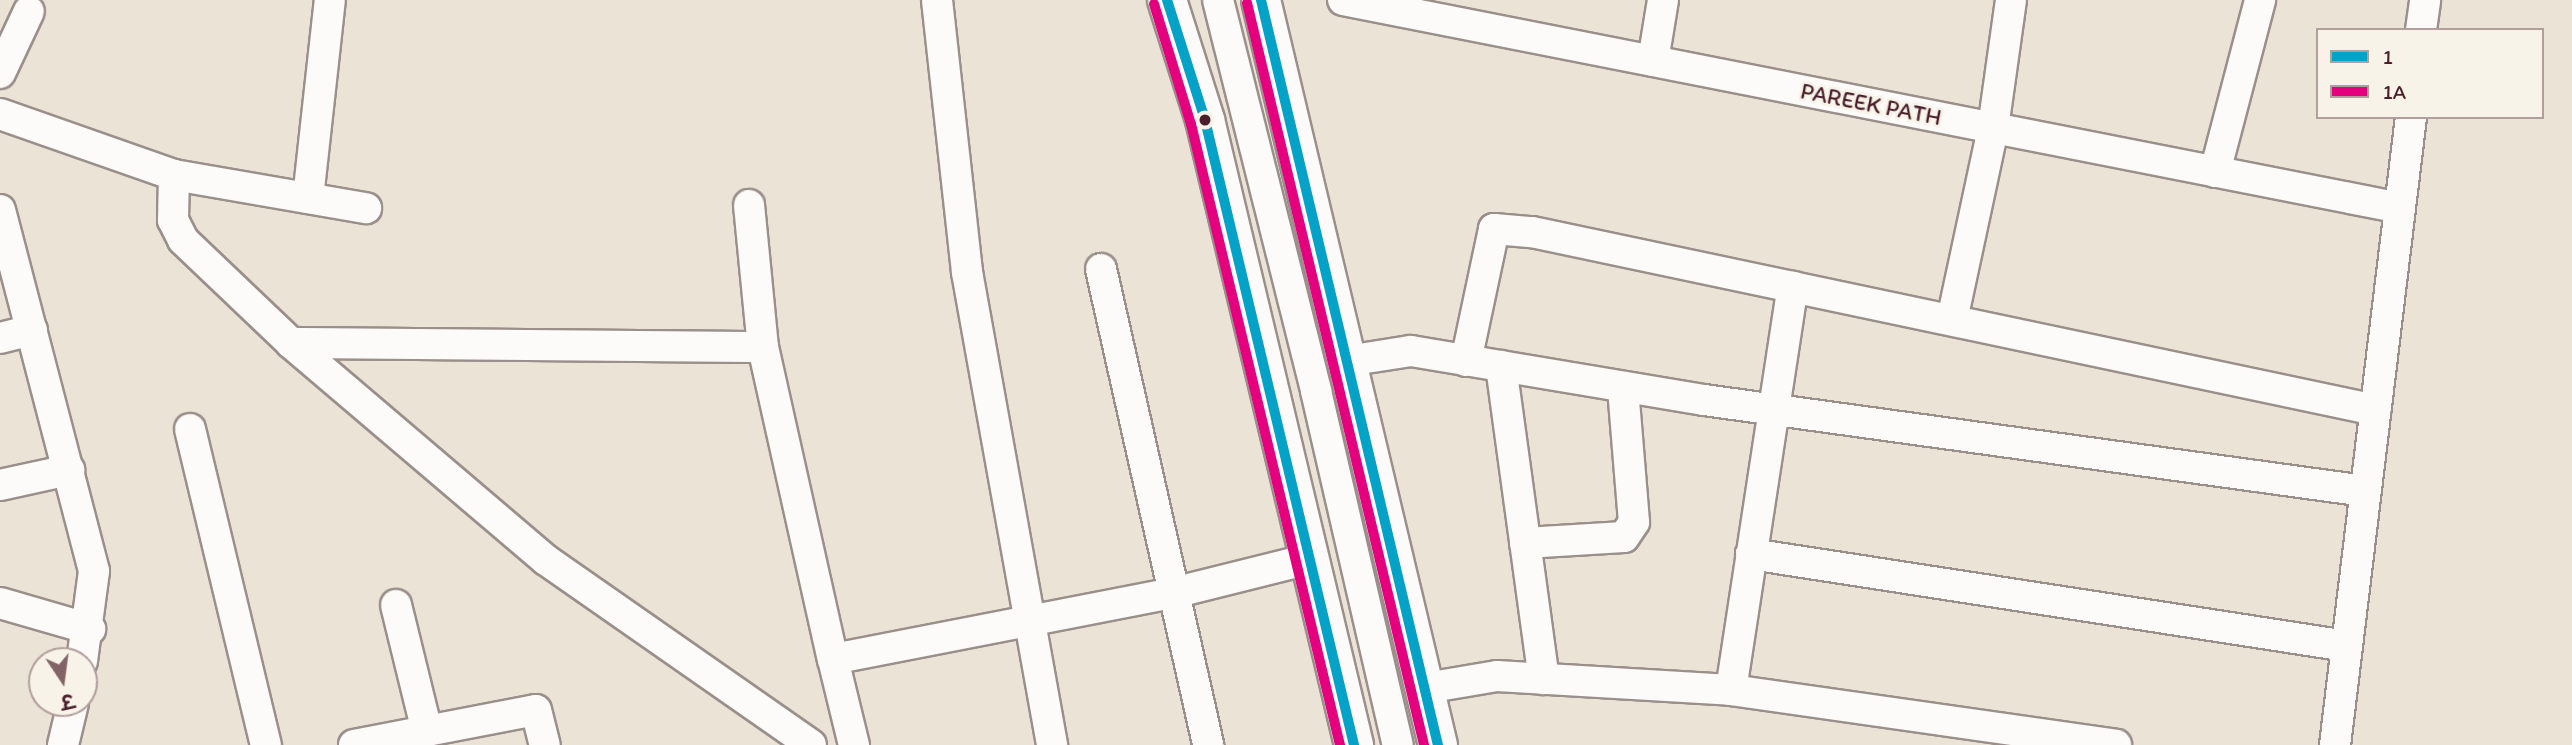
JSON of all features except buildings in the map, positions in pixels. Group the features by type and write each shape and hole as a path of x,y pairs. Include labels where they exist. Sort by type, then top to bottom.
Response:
{"main road":[{"path":"1167,0 1205,120 1312,558 1354,745"},
{"path":"1261,0 1438,745"}],"street":[{"path":"308,198 330,0"},
{"path":"937,0 967,272 1052,745"},
{"path":"1218,0 1316,391 1398,745"},
{"name":"PAREEK PATH","path":"1343,0 2400,208"},
{"path":"1653,61 1663,0"},
{"path":"1952,320 1993,128 2011,0"},
{"path":"2215,172 2260,0"},
{"path":"2421,28 2425,0"},
{"path":"0,19 32,6"},
{"path":"0,73 32,6"},
{"path":"0,114 174,175 366,208"},
{"path":"2335,745 2411,119"},
{"path":"174,175 173,220 183,240 291,343 546,560 811,745"},
{"path":"749,205 763,347 855,745"},
{"path":"0,211 94,571 90,629 86,647"},
{"path":"1466,361 1494,229 1532,232 2375,410"},
{"path":"1101,269 1208,745"},
{"path":"1731,690 1772,408 1793,287"},
{"path":"0,338 32,330"},
{"path":"291,343 763,347"},
{"path":"1347,361 1411,351 1623,387 2365,491"},
{"path":"1501,366 1544,679"},
{"path":"1525,543 1624,537 1634,522 1623,387"},
{"path":"190,429 265,745"},
{"path":"0,485 69,470"},
{"path":"1751,554 2347,646"},
{"path":"833,659 1173,593 1312,558"},
{"path":"0,604 90,629"},
{"path":"396,605 427,731"},
{"path":"1426,688 1497,676 1731,690 2099,744"},
{"path":"354,745 536,710 545,745"},
{"path":"65,745 70,717"}],"transit line":[{"name":"1","path":"1167,0 1205,120 1354,745"},
{"name":"1","path":"1261,0 1438,745"},
{"name":"1A","path":"1247,3 1424,745"},
{"name":"1A","path":"1154,4 1191,124 1340,745"}]}
